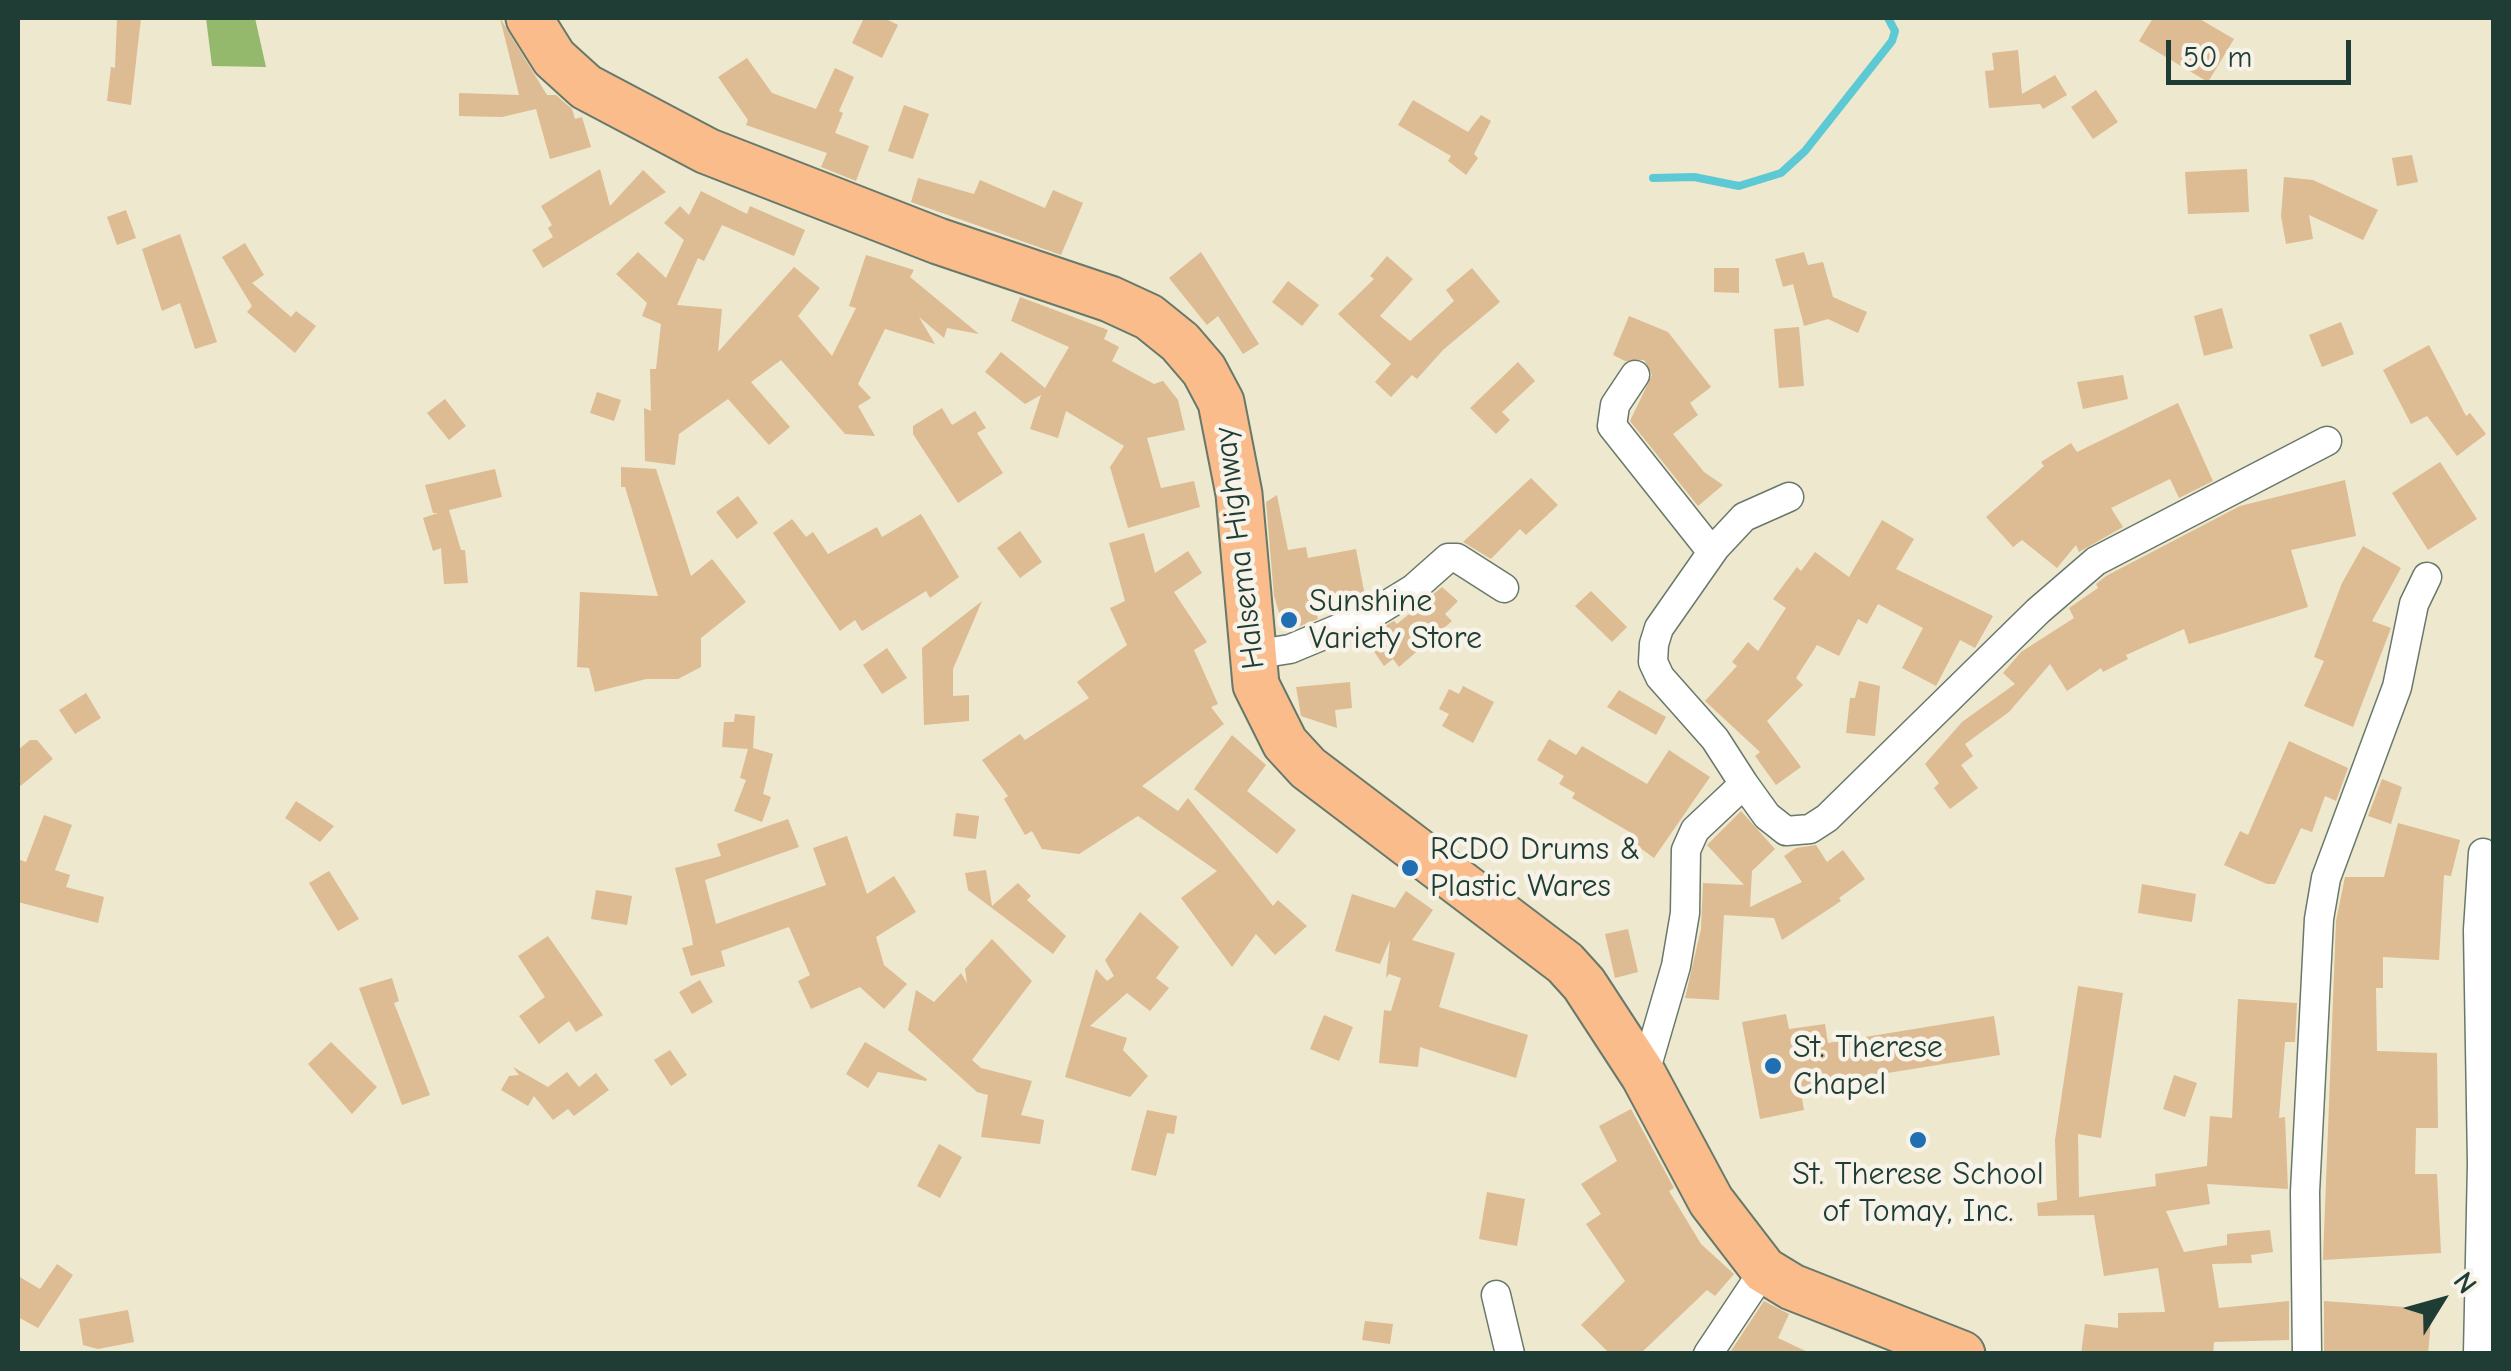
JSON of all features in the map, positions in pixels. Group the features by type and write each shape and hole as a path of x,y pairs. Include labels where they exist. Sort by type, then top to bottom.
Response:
{"highway":[{"name":"Halsema Highway","path":"529,18 554,58 586,87 707,151 938,241 1110,299 1149,317 1180,342 1204,370 1221,402 1232,443 1256,685 1285,743 1308,768 1566,963 1644,1076 1711,1201 1764,1270 1792,1287 1962,1354"}],"street":[{"path":"1635,375 1615,405 1612,426 1712,552"},
{"path":"1789,496 1744,517 1712,552 1659,628 1653,662 1660,677 1729,758 1767,816 1786,831 1810,829 1827,818 2038,610 2096,561 2328,440"},
{"path":"1252,655 1290,649 1369,616 1413,589 1448,558 1457,558 1504,588"},
{"path":"2307,1354 2305,1192 2319,919 2326,878 2396,687 2414,604 2427,577"},
{"path":"1644,1076 1676,966 1686,913 1686,850 1695,830 1744,784"},
{"path":"2478,1354 2482,1163 2478,930 2483,853"},
{"path":"1708,1354 1764,1270"},
{"path":"1496,1294 1510,1354"}],"green space":[{"path":"206,18 255,18 266,67 212,66"}],"building":[{"path":"117,18 141,18 131,105 107,101 111,67 115,68"},
{"path":"500,18 547,95 556,95 572,109 575,119 582,117 591,147 550,159 536,109 502,117 459,116 459,93 519,95"},
{"path":"864,18 884,18 898,25 882,58 852,43"},
{"path":"2153,18 2198,18 2234,39 2208,82 2139,41"},
{"path":"2018,50 2022,94 2055,75 2067,95 2043,109 2040,104 1989,108 1985,71 1994,70 1992,53"},
{"path":"747,58 772,93 816,109 835,68 854,77 839,111 843,113 835,133 869,146 856,181 821,167 827,153 746,125 748,120 718,77"},
{"path":"2096,90 2118,122 2093,139 2071,107"},
{"path":"1413,100 1468,132 1481,115 1491,121 1474,154 1478,158 1466,175 1448,161 1451,156 1398,125"},
{"path":"904,105 929,114 913,159 888,151"},
{"path":"2412,155 2418,182 2397,186 2392,158"},
{"path":"600,169 610,206 643,170 666,192 543,268 532,250 553,237 548,228 552,225 541,206"},
{"path":"2247,169 2249,212 2188,214 2185,172"},
{"path":"2284,177 2313,180 2378,210 2363,240 2309,215 2313,239 2286,244 2281,216"},
{"path":"918,178 974,194 980,180 1045,208 1053,190 1083,203 1061,255 911,202"},
{"path":"701,191 747,214 750,206 805,230 794,256 722,225 704,261 698,258 677,305 722,309 718,352 794,267 820,288 798,316 832,356 856,308 849,306 866,255 914,270 910,277 979,334 947,328 944,338 919,317 935,344 885,329 858,384 871,398 858,406 875,436 845,434 781,360 751,382 790,427 769,445 728,399 679,434 675,465 645,461 644,408 651,411 650,369 656,369 661,324 642,316 647,303 616,274 638,252 666,278 684,240 664,223 680,206 689,215"},
{"path":"126,210 136,238 117,245 107,217"},
{"path":"180,234 217,342 195,349 180,303 162,311 142,249"},
{"path":"245,243 264,275 252,283 291,317 296,311 316,326 295,353 247,312 252,306 222,257"},
{"path":"1201,252 1259,344 1243,354 1218,316 1207,325 1169,278"},
{"path":"1804,252 1808,265 1823,262 1833,297 1867,312 1858,333 1828,319 1804,326 1793,284 1783,287 1775,259"},
{"path":"1387,256 1413,279 1380,316 1410,341 1454,301 1446,290 1472,268 1500,302 1443,350 1417,379 1412,375 1391,397 1375,382 1391,364 1338,314 1374,279 1370,276"},
{"path":"1714,268 1739,268 1739,293 1714,292"},
{"path":"1288,281 1319,305 1302,326 1272,302"},
{"path":"1020,297 1108,330 1104,339 1119,347 1112,361 1154,384 1163,381 1178,400 1185,430 1147,438 1161,488 1194,481 1200,507 1128,528 1110,467 1124,446 1066,411 1058,438 1030,429 1041,395 1025,404 985,372 1001,352 1045,388 1069,347 1011,321"},
{"path":"2222,308 2233,348 2204,356 2194,316"},
{"path":"1629,316 1668,332 1711,387 1690,403 1698,415 1673,434 1704,472 1723,485 1698,506 1630,421 1652,375 1644,360 1625,361 1613,355"},
{"path":"2341,322 2354,354 2322,367 2309,335"},
{"path":"1799,327 1804,386 1779,388 1774,329"},
{"path":"2429,345 2466,416 2470,413 2486,434 2457,456 2427,416 2411,424 2383,370"},
{"path":"1518,362 1535,381 1502,412 1510,420 1496,434 1470,408"},
{"path":"2123,375 2128,399 2083,409 2077,382"},
{"path":"597,392 621,400 614,421 590,413"},
{"path":"445,399 466,426 449,440 427,413"},
{"path":"2178,403 2213,481 2179,498 2170,479 2111,508 2123,527 2079,552 2076,545 2057,568 2022,540 2013,547 1986,517 2044,466 2041,462 2071,443 2077,452"},
{"path":"942,408 952,425 975,411 986,428 977,433 1003,473 958,503 913,434 913,426"},
{"path":"2440,462 2477,519 2428,550 2392,493"},
{"path":"621,467 656,469 691,576 712,559 746,602 701,638 701,667 678,679 646,679 595,692 589,668 577,667 580,592 658,596 625,487 621,487"},
{"path":"495,469 502,497 449,510 461,550 465,550 468,583 444,584 441,548 433,551 423,518 438,513 433,513 425,485"},
{"path":"1531,478 1558,505 1526,535 1520,529 1491,559 1463,542"},
{"path":"2345,480 2356,536 2291,550 2308,607 2189,644 2184,629 2126,655 2128,659 2103,672 2101,668 2067,691 2050,664 2009,712 1965,744 1973,756 1961,765 1978,788 1950,809 1934,788 1939,783 1925,764 1962,722 2015,684 2003,673 2021,652 2074,618 2069,608 2098,588 2096,584 2240,506"},
{"path":"1277,495 1288,550 1306,547 1308,558 1356,549 1365,596 1314,606 1318,619 1285,632 1274,596 1266,502"},
{"path":"738,496 758,523 737,539 716,512"},
{"path":"921,514 959,577 930,598 926,591 862,631 855,620 840,631 773,533 792,519 806,537 813,532 828,554 877,527 882,537"},
{"path":"1882,520 1914,539 1896,569 1993,616 1975,648 1960,640 1936,686 1902,668 1923,628 1878,604 1867,624 1858,619 1839,656 1817,645 1796,678 1803,685 1767,721 1801,767 1776,785 1755,756 1760,752 1705,701 1737,666 1732,662 1748,642 1758,651 1786,608 1773,599 1797,567 1801,571 1815,552 1849,577"},
{"path":"1020,531 1042,562 1020,578 997,548"},
{"path":"1144,533 1155,573 1188,551 1202,573 1174,592 1207,642 1194,650 1218,704 1211,707 1224,724 1142,786 1178,811 1188,798 1273,906 1278,900 1307,926 1275,955 1256,934 1232,967 1181,898 1217,871 1138,816 1079,854 1042,849 1032,831 1025,835 1004,799 1008,796 982,760 1020,734 1025,740 1089,698 1077,682 1127,645 1110,608 1125,601 1109,543"},
{"path":"2363,546 2401,568 2372,621 2391,628 2353,727 2304,706 2324,661 2314,657 2342,583"},
{"path":"1442,587 1458,601 1445,614 1452,621 1399,667 1393,659 1384,666 1364,637 1394,621 1397,624"},
{"path":"1591,591 1627,627 1612,642 1575,606"},
{"path":"982,601 953,669 953,696 969,695 969,721 924,725 922,648"},
{"path":"887,648 907,678 882,694 863,665"},
{"path":"1859,681 1880,686 1875,736 1846,733 1850,698 1855,698"},
{"path":"1350,682 1352,708 1335,710 1337,728 1301,716 1296,687"},
{"path":"1463,686 1494,702 1473,743 1442,726 1449,714 1439,709 1449,689 1459,694"},
{"path":"1619,690 1666,717 1656,735 1607,707"},
{"path":"86,693 101,718 75,734 59,710"},
{"path":"735,714 755,716 753,748 773,754 763,794 771,797 762,822 734,811 746,780 740,778 748,749 722,747 724,722 734,722"},
{"path":"1232,735 1266,765 1247,791 1296,830 1277,854 1194,789"},
{"path":"1549,739 1576,755 1582,746 1647,784 1669,750 1710,777 1654,858 1629,840 1633,834 1572,798 1575,793 1559,784 1564,776 1537,760"},
{"path":"30,740 37,740 53,759 18,788 18,750"},
{"path":"2289,741 2348,768 2336,801 2325,796 2312,832 2301,828 2275,884 2267,884 2224,865 2240,831 2248,835"},
{"path":"2382,779 2402,787 2391,824 2368,816"},
{"path":"296,801 334,826 320,842 285,818"},
{"path":"1741,811 1775,849 1752,871 1750,907 1802,882 1784,856 1796,848 1816,845 1827,862 1843,850 1865,879 1839,898 1841,901 1782,940 1774,918 1724,915 1719,1000 1685,998 1701,929 1703,883 1744,885 1707,845"},
{"path":"956,813 979,816 976,839 953,836"},
{"path":"44,815 72,825 55,870 70,875 66,887 104,897 98,923 18,902 18,859 26,862"},
{"path":"788,819 799,847 705,880 716,924 826,885 813,848 847,836 867,894 894,876 916,912 876,937 884,965 907,984 884,1009 860,987 811,1009 798,981 810,975 789,927 721,951 725,966 691,976 682,948 693,945 675,868 721,856 717,844"},
{"path":"2398,823 2460,840 2451,876 2444,875 2439,960 2383,957 2383,988 2376,988 2377,1051 2437,1053 2438,1128 2416,1128 2415,1174 2437,1174 2441,1253 2323,1260 2336,921 2345,877 2384,877"},
{"path":"986,870 992,906 1018,883 1031,896 1027,900 1066,936 1053,954 968,890 965,873"},
{"path":"329,871 359,919 338,931 309,883"},
{"path":"2142,884 2196,894 2192,922 2138,913"},
{"path":"596,890 632,896 627,925 591,919"},
{"path":"1406,891 1433,910 1412,940 1455,953 1439,1007 1528,1035 1516,1078 1420,1047 1418,1067 1379,1063 1384,1010 1391,1011 1401,978 1389,974 1386,978 1390,940 1380,964 1335,951 1352,894 1395,908"},
{"path":"1140,912 1179,947 1156,978 1169,988 1150,1011 1127,993 1090,1026 1127,1038 1123,1050 1148,1076 1130,1097 1065,1077 1096,969 1107,981 1114,976 1105,960"},
{"path":"1628,929 1638,972 1615,978 1605,934"},
{"path":"548,936 603,1015 576,1032 569,1021 539,1044 519,1016 545,997 518,956"},
{"path":"992,939 1032,981 972,1060 981,1068 1032,1081 1021,1115 1044,1120 1040,1144 981,1137 988,1095 977,1092 908,1030 916,990 934,1002 961,973 967,983 965,969"},
{"path":"392,978 399,1001 394,1003 430,1095 402,1105 359,988"},
{"path":"700,980 713,1002 692,1014 679,992"},
{"path":"2078,986 2123,993 2101,1138 2078,1134 2079,1197 2156,1186 2155,1174 2207,1166 2210,1116 2232,1118 2238,999 2297,1003 2295,1042 2285,1042 2279,1118 2285,1117 2288,1189 2207,1184 2210,1204 2166,1211 2184,1252 2227,1245 2227,1234 2270,1230 2273,1252 2251,1255 2252,1263 2212,1264 2219,1308 2289,1301 2289,1340 2214,1342 2213,1354 2081,1354 2085,1324 2118,1328 2118,1313 2165,1312 2158,1268 2104,1276 2094,1215 2038,1216 2037,1203 2057,1200 2055,1140"},
{"path":"1786,1014 1789,1029 1825,1024 1828,1043 1994,1016 2000,1055 1800,1087 1804,1110 1760,1119 1742,1022"},
{"path":"1324,1015 1353,1027 1339,1061 1310,1049"},
{"path":"331,1042 377,1087 352,1114 308,1064"},
{"path":"865,1042 926,1081 878,1072 868,1088 846,1074"},
{"path":"670,1050 687,1075 671,1086 654,1060"},
{"path":"513,1067 548,1087 567,1072 579,1087 596,1073 609,1090 574,1116 568,1109 553,1120 534,1096 528,1106 501,1090 509,1076 519,1075"},
{"path":"2174,1075 2197,1083 2185,1117 2163,1109"},
{"path":"1631,1109 1674,1188 1669,1191 1701,1244 1734,1274 1715,1296 1707,1290 1640,1354 1610,1354 1581,1325 1625,1281 1586,1224 1601,1214 1581,1184 1617,1161 1599,1126"},
{"path":"1147,1110 1177,1116 1174,1134 1167,1133 1156,1176 1131,1170"},
{"path":"939,1144 962,1157 940,1198 917,1186"},
{"path":"1487,1192 1525,1199 1517,1246 1479,1239"},
{"path":"57,1264 73,1275 38,1328 18,1317 18,1276 40,1289"},
{"path":"1764,1301 1789,1314 1778,1338 1812,1354 1729,1354"},
{"path":"2324,1301 2432,1309 2428,1354 2324,1354"},
{"path":"128,1310 134,1342 98,1349 83,1345 79,1319"},
{"path":"1365,1321 1393,1324 1390,1344 1362,1340"}],"waterway":[{"path":"1653,178 1694,177 1739,186 1781,173 1805,151 1892,41 1895,31 1888,18"}],"place":[{"name":"Sunshine Variety Store","path":"1289,620"},
{"name":"RCDO Drums & Plastic Wares","path":"1410,868"},
{"name":"St. Therese Chapel","path":"1773,1066"},
{"name":"St. Therese School of Tomay, Inc.","path":"1918,1140"}]}
